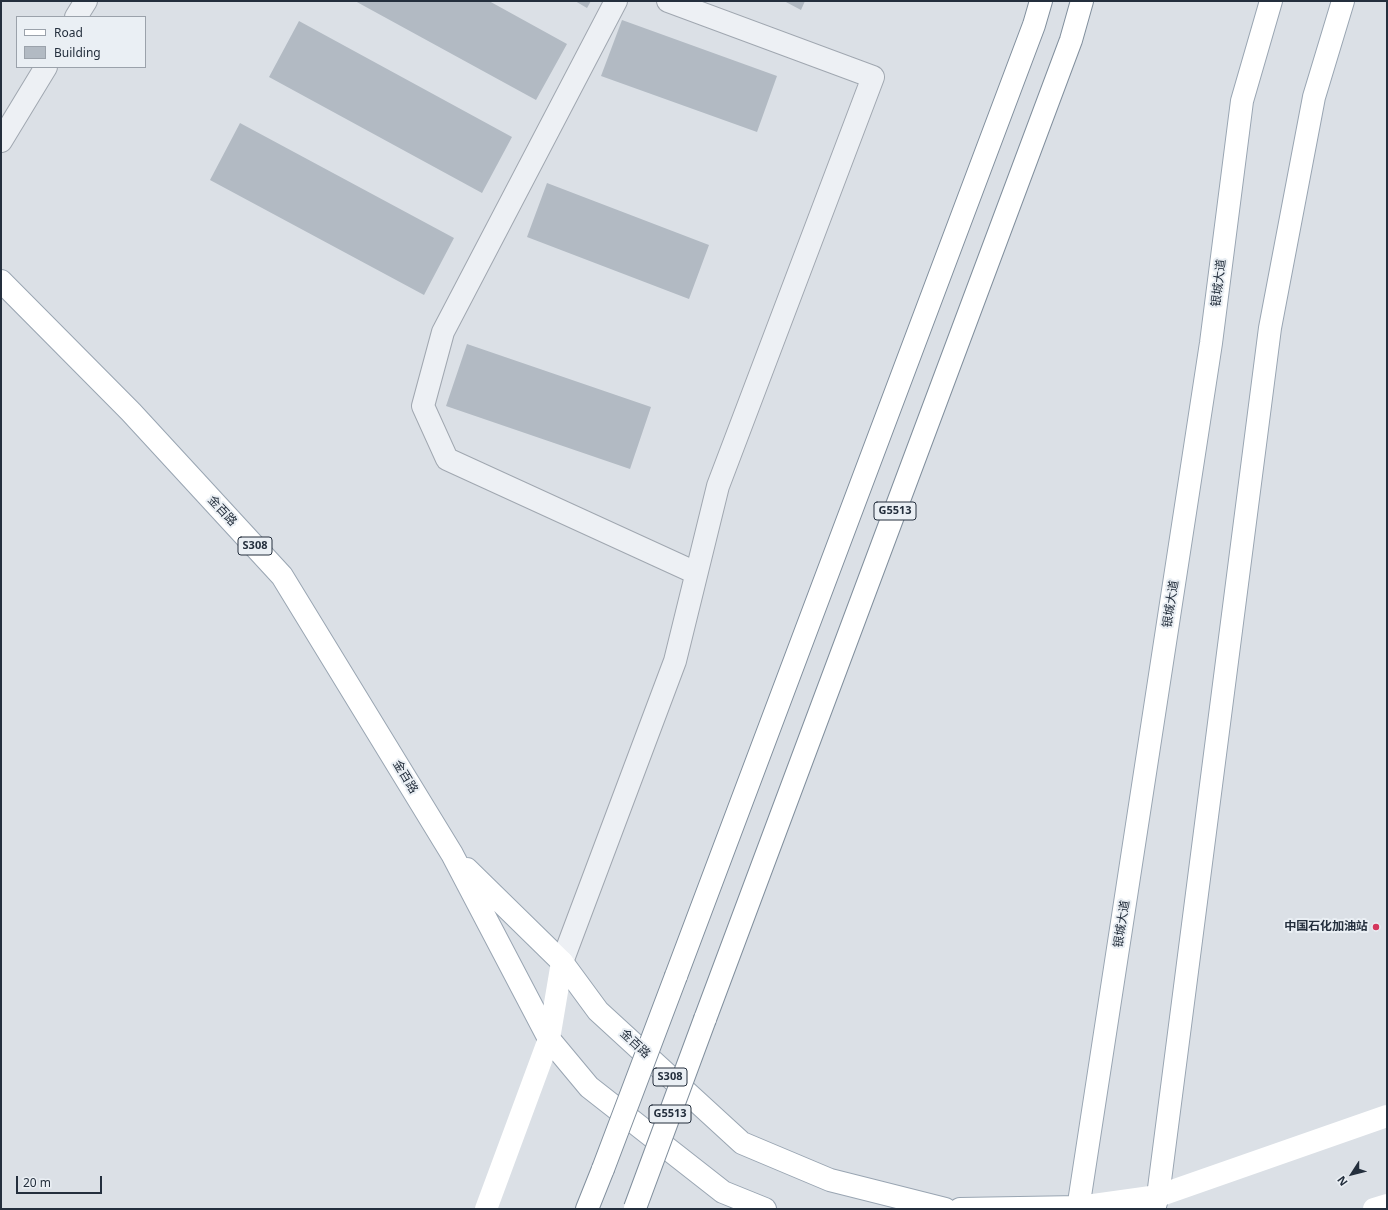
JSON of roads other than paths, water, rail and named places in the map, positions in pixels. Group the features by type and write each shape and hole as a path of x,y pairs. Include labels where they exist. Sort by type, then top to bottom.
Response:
{"main road":[{"path":"587,1209 1031,32 1041,1"},
{"name":"G5513","path":"635,1208 1070,40 1082,1"},
{"name":"银城大道","path":"1079,1208 1211,343 1242,101 1271,1"},
{"path":"1156,1202 1270,328 1314,97 1343,1"},
{"name":"金百路","path":"1,281 132,412 282,576 452,854 549,1039 589,1087 723,1192 765,1209"},
{"name":"金百路","path":"452,854 562,962 598,1010 742,1143 830,1180 945,1209"},
{"path":"486,1209 549,1039 562,962"},
{"path":"960,1209 1079,1208 1156,1202 1387,1116"},
{"path":"1374,1209 1387,1205"}],"street":[{"path":"77,16 86,1"},
{"path":"616,1 443,332 423,406 447,459 696,573"},
{"path":"562,962 675,661 718,486 873,77 668,1"},
{"path":"1,141 45,68"}],"place":[{"name":"中国石化加油站","path":"1376,927"}]}
